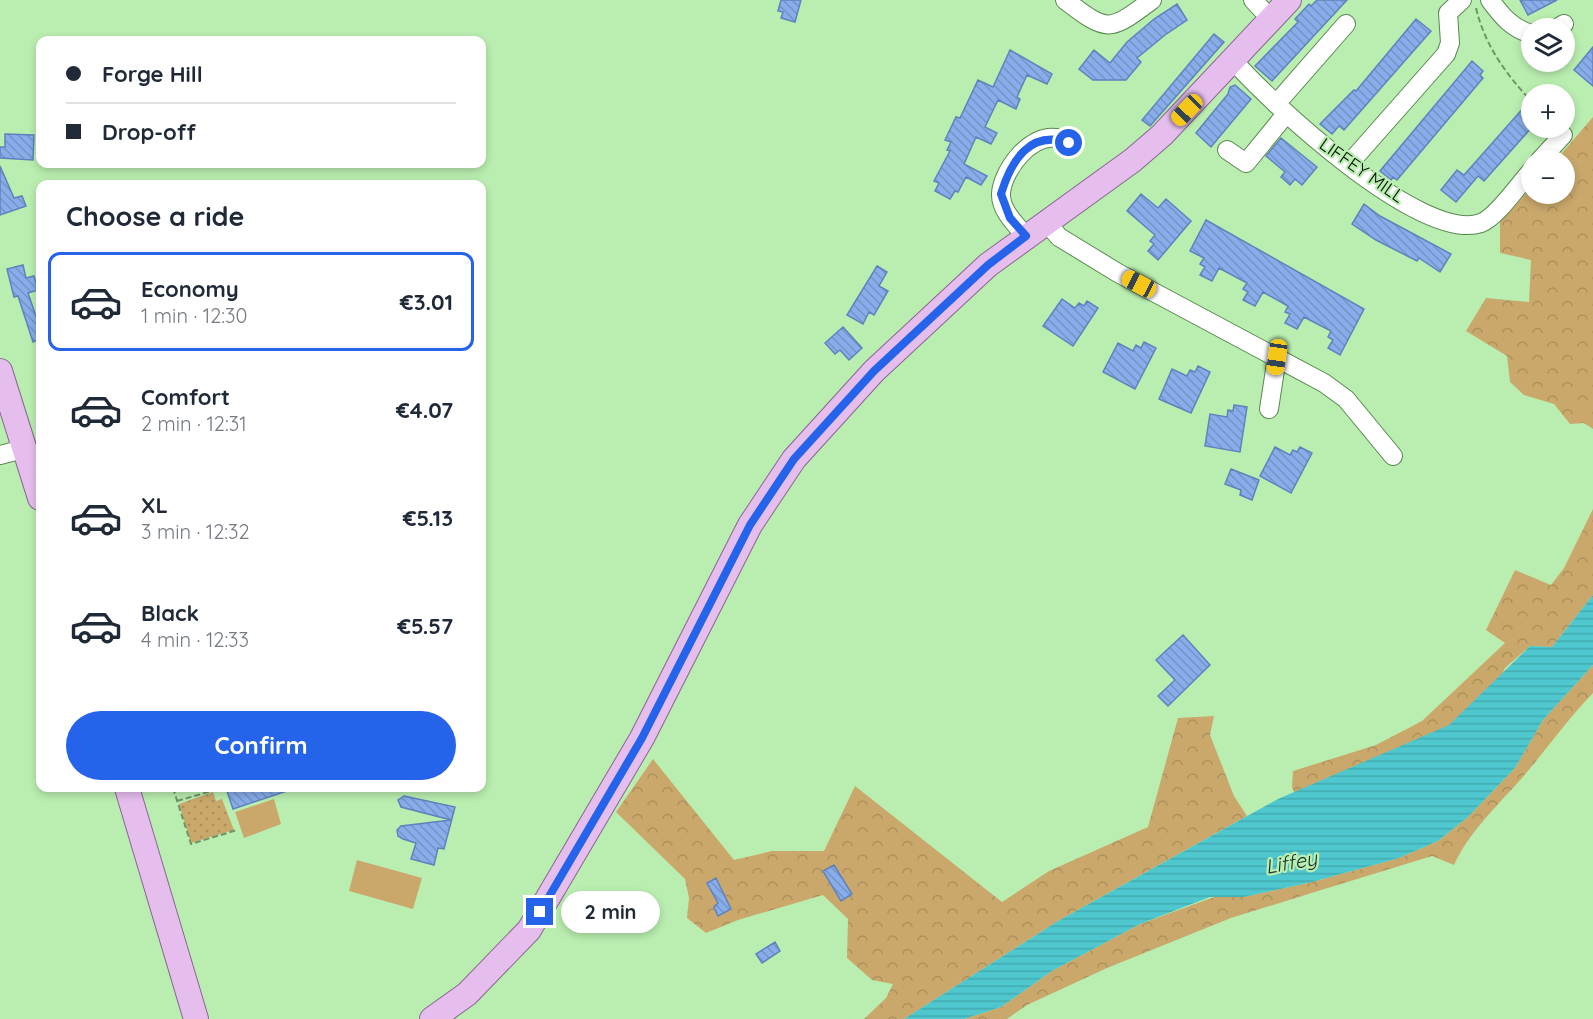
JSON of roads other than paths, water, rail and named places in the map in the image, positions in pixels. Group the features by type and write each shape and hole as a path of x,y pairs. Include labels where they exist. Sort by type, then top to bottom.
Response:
{"main road":[{"path":"432,1019 467,994 529,930 642,738 750,525 794,459 874,371 988,265 1133,160 1162,135 1289,0"},
{"path":"0,371 12,452 36,491"},
{"path":"128,792 196,1019"}],"street":[{"path":"1065,0 1088,18 1110,26 1123,22 1152,0"},
{"path":"1253,0 1270,18"},
{"path":"1348,165 1446,54 1450,43 1448,13 1462,0"},
{"path":"1490,0 1500,14 1521,31"},
{"path":"1227,150 1246,163 1281,109 1346,24"},
{"name":"LIFFEY MILL","path":"1232,59 1281,109 1348,165 1391,196 1449,224 1469,225 1483,222 1521,183"},
{"path":"1026,236 1010,218 1004,205 1001,194 1007,176 1014,161 1040,141 1055,138 1069,143"},
{"path":"1549,150 1560,138"},
{"path":"1046,222 1059,237 1118,273 1324,383 1346,399 1373,446 1393,456"},
{"path":"1269,409 1277,357"}],"water":[{"name":"Liffey","path":"1593,595 1593,665 1543,720 1515,768 1468,817 1438,841 1399,858 1312,882 1244,897 1210,897 1140,924 1052,971 1001,1007 964,1019 904,1019 1058,921 1278,799 1449,725 1530,646 1552,647"}]}
